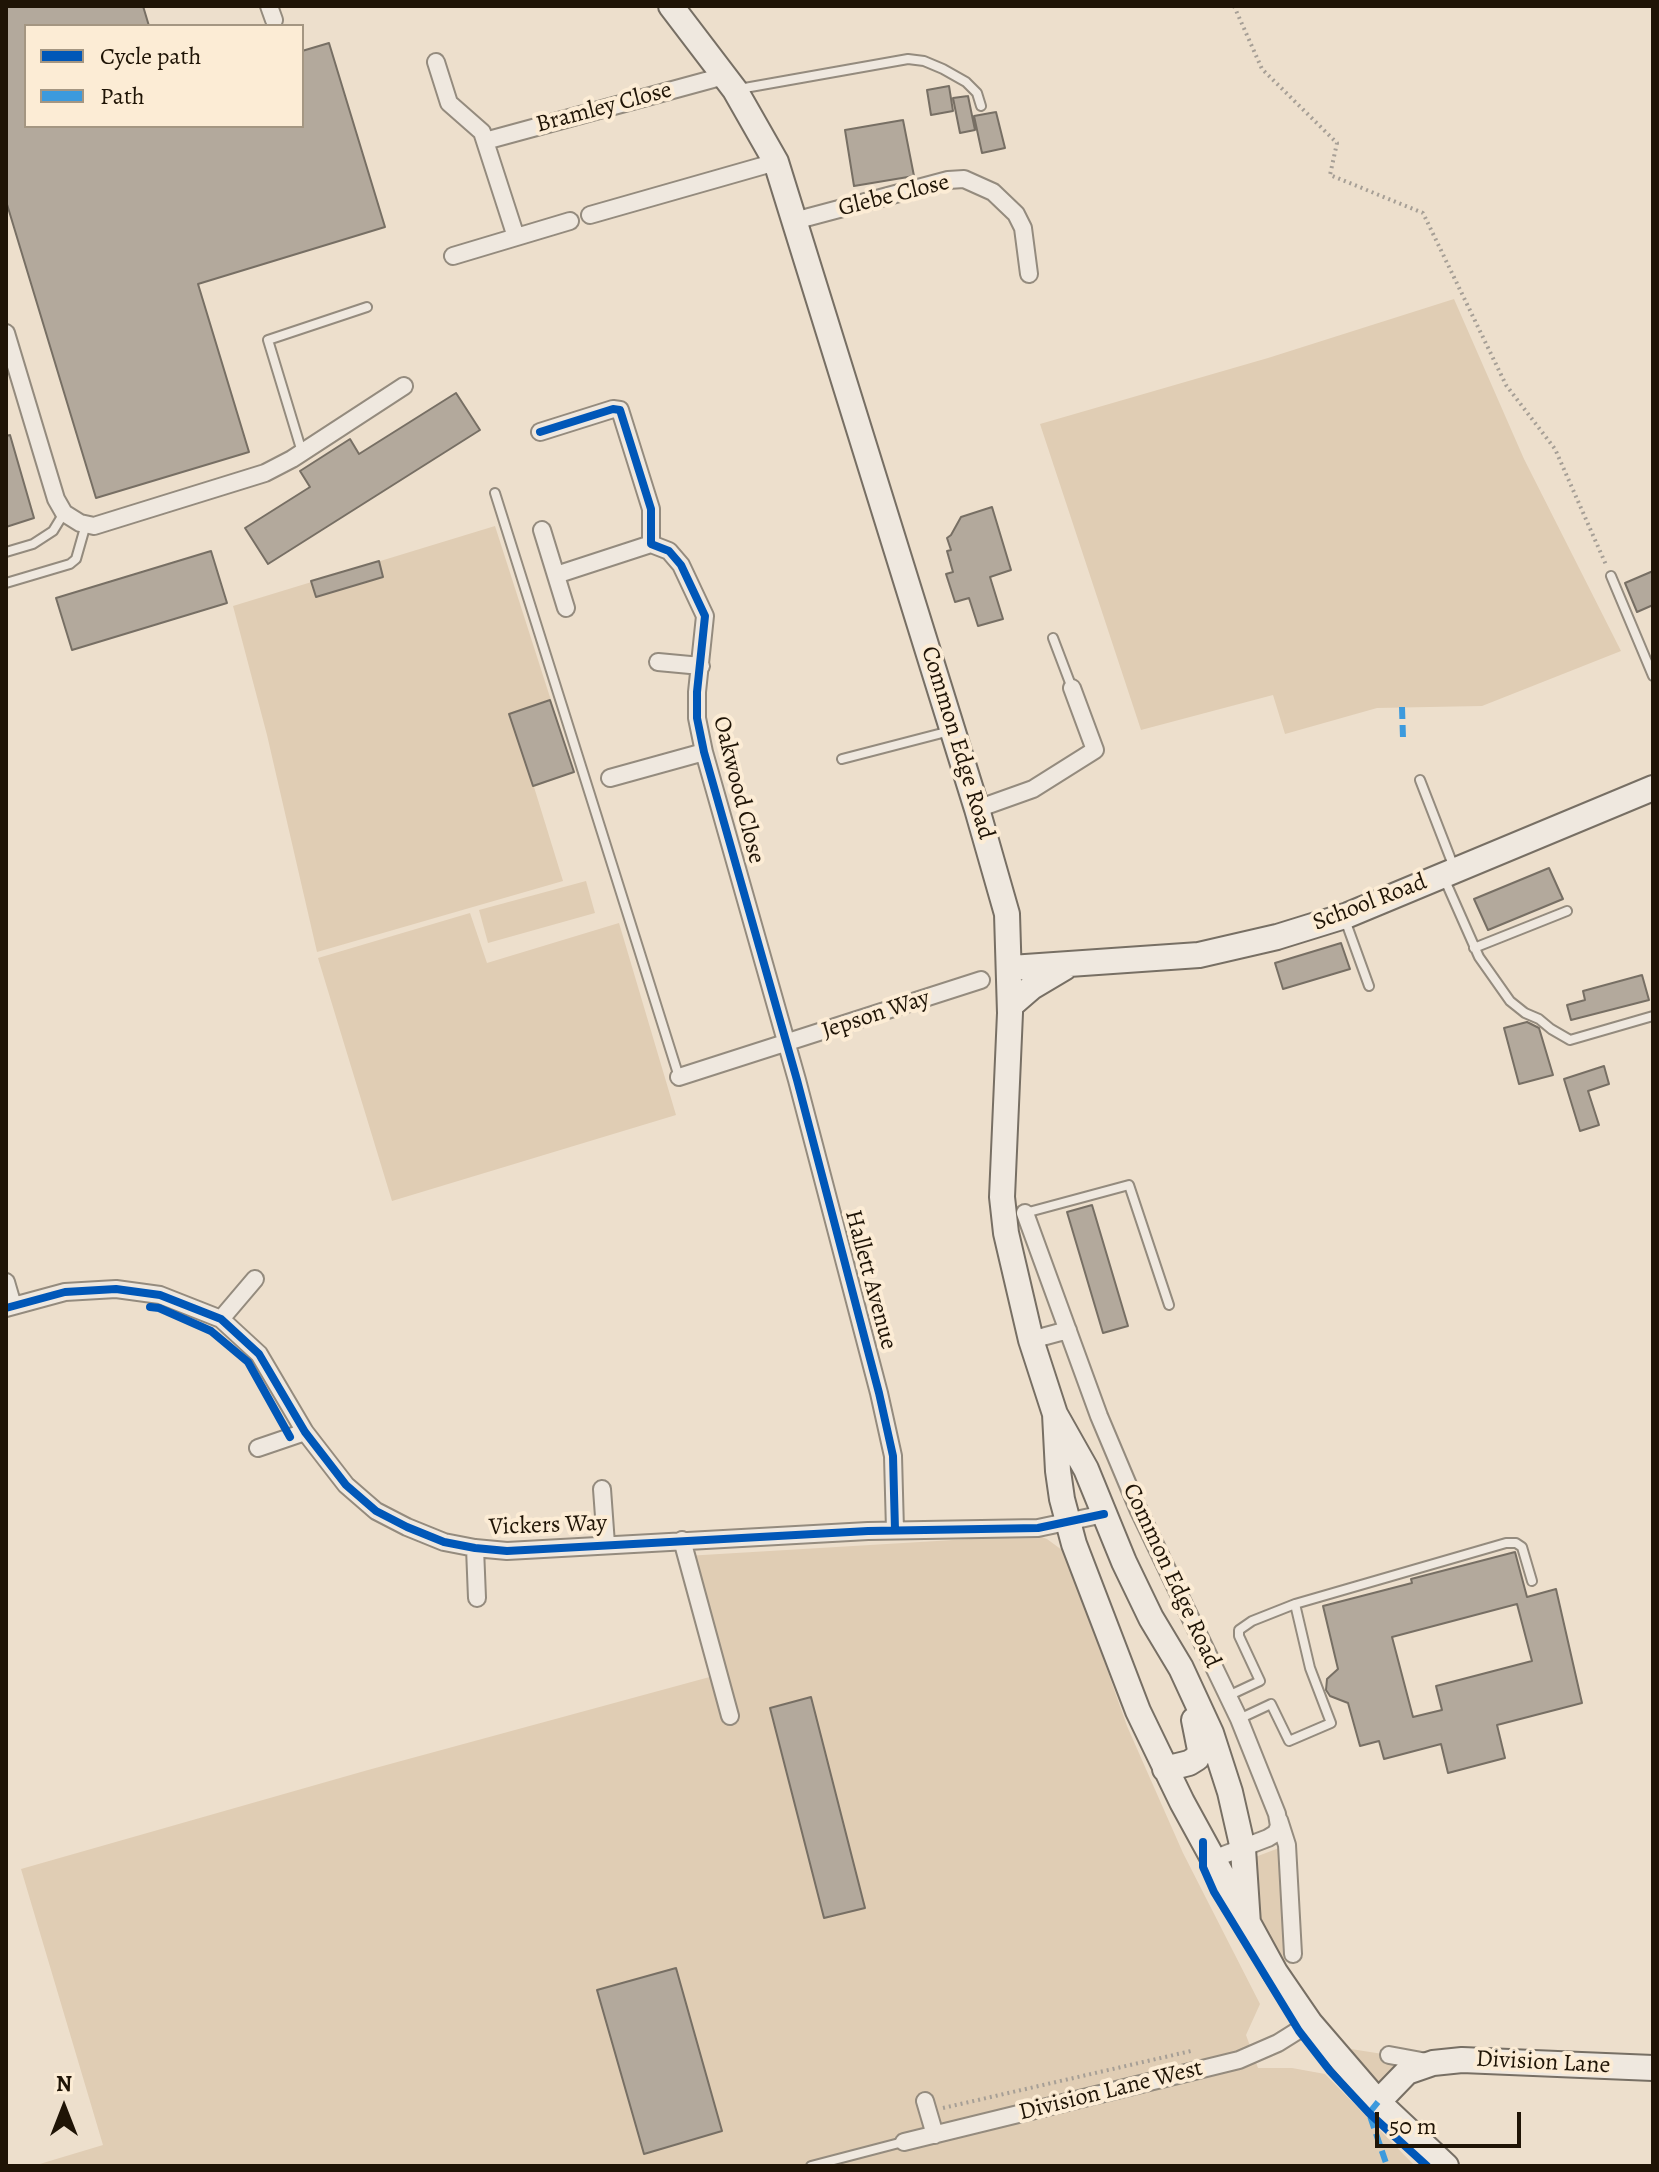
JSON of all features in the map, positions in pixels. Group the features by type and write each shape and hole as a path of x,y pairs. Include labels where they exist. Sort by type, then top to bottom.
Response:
{"main road":[{"name":"Common Edge Road","path":"671,6 729,83 776,162 977,809 1005,903 1011,968 1002,1197 1006,1233 1031,1340 1055,1414 1086,1469 1129,1573 1170,1653 1181,1668 1211,1733 1230,1792 1243,1849 1248,1924"},
{"name":"School Road","path":"1011,968 1199,955 1255,943 1343,917 1653,788"},
{"name":"School Road","path":"1010,1006 1050,974 1074,964"},
{"name":"Common Edge Road","path":"1055,1414 1055,1444 1068,1522 1138,1711 1165,1769 1275,1972 1310,2023 1378,2102 1446,2166"},
{"path":"1165,1769 1193,1762 1200,1750 1194,1717 1174,1673 1170,1653"},
{"name":"Division Lane","path":"1378,2102 1407,2072 1433,2063 1462,2060 1653,2068"}],"street":[{"path":"436,62 449,103 476,126 485,141 516,237"},
{"name":"Bramley Close","path":"485,141 729,83"},
{"path":"590,215 776,162"},
{"name":"Glebe Close","path":"794,221 948,180 964,179 993,192 1016,214 1023,228 1029,274"},
{"path":"453,256 570,221"},
{"path":"6,333 56,499 64,513 86,524 110,523 265,473 302,453 404,386"},
{"path":"540,432 613,409 620,410 651,509 651,544 556,575"},
{"path":"542,530 566,608"},
{"name":"Oakwood Close","path":"651,544 669,551 681,565 705,616 697,718 787,1044"},
{"path":"658,662 701,666"},
{"path":"977,809 1033,789 1095,750 1072,688"},
{"name":"Oakwood Close","path":"610,778 704,752"},
{"name":"Jepson Way","path":"679,1077 981,980"},
{"name":"Hallett Avenue","path":"787,1044 879,1393 893,1456 895,1530"},
{"name":"Common Edge Road","path":"1025,1213 1139,1511 1161,1563 1239,1719 1279,1820 1287,1845 1293,1954"},
{"path":"221,1319 255,1279"},
{"path":"6,1282 9,1307"},
{"name":"Vickers Way","path":"9,1307 65,1292 116,1289 160,1295 221,1319 259,1354 305,1432 346,1485 376,1511 444,1542 507,1551 895,1530 1038,1528 1059,1534 1068,1522"},
{"path":"1031,1340 1068,1330"},
{"path":"258,1448 305,1432"},
{"path":"602,1489 606,1544"},
{"path":"1038,1528 1054,1514 1068,1522 1104,1514"},
{"path":"682,1540 730,1716"},
{"path":"475,1548 477,1598"},
{"path":"1213,1859 1276,1833 1279,1820"},
{"name":"Division Lane West","path":"904,2142 1239,2060 1278,2043 1310,2023"},
{"name":"Division Lane","path":"1389,2055 1433,2063"},
{"path":"926,2106 935,2135"}],"lane":[{"path":"729,83 908,59 934,65 966,82 977,93 981,106"},
{"path":"302,453 268,340 367,307"},
{"path":"495,493 679,1077"},
{"path":"6,552 33,544 53,531 64,513"},
{"path":"6,583 70,564 76,559 86,524"},
{"path":"1611,576 1653,676"},
{"path":"1053,638 1072,688"},
{"path":"842,759 953,730"},
{"path":"1420,780 1476,952 1510,1001 1570,1040 1653,1016"},
{"path":"1476,952 1567,911"},
{"path":"1343,917 1369,986"},
{"path":"1025,1213 1129,1185 1169,1305"},
{"path":"1228,1696 1260,1681 1239,1630 1252,1621 1295,1604 1506,1543 1516,1543 1522,1547 1532,1581"},
{"path":"1239,1719 1271,1704 1289,1741 1331,1723 1310,1668 1295,1604"},
{"path":"811,2166 904,2142"}],"path":[{"path":"1234,6 1262,69 1337,143 1330,175 1423,213 1506,385 1555,449 1611,576"},
{"path":"926,2106 1203,2049"}],"shaded area":[{"path":"1454,299 1524,459 1621,651 1482,706 1377,708 1285,734 1273,695 1141,730 1040,424 1268,358"},
{"path":"495,526 574,772 534,787 563,881 317,952 267,735 233,606"},
{"path":"586,881 595,913 488,943 479,910"},
{"path":"470,913 487,963 619,923 676,1115 392,1201 318,958"},
{"path":"1037,1535 1066,1553 1127,1726 1183,1853 1260,2004 1246,2035 1258,2068 1292,2068 1325,2074 1415,2166 33,2166 103,2145 21,1869 717,1675 686,1556"},
{"path":"1287,1845 1293,1954 1275,1972 1256,1938 1250,1859"},
{"path":"1351,2049 1404,2059 1384,2083 1369,2078"}],"building":[{"path":"6,6 143,6 148,24 24,24 24,128 304,128 304,50 329,43 385,227 198,284 249,452 96,498 6,201"},
{"path":"949,86 953,111 931,115 927,90"},
{"path":"968,96 975,130 960,133 953,98"},
{"path":"996,112 1005,148 982,153 974,116"},
{"path":"903,120 914,176 854,186 845,130"},
{"path":"456,393 480,430 268,564 245,528 310,487 300,471 350,439 359,454"},
{"path":"10,435 34,518 6,527 6,436"},
{"path":"992,507 1011,570 990,577 1003,619 978,626 969,598 955,602 946,574 953,572 947,538 961,517"},
{"path":"211,551 227,603 72,650 56,598"},
{"path":"379,561 383,577 316,597 311,581"},
{"path":"1653,571 1653,605 1637,612 1625,583"},
{"path":"550,700 574,772 533,786 509,714"},
{"path":"1549,868 1563,899 1488,930 1474,899"},
{"path":"1341,943 1350,969 1283,989 1275,963"},
{"path":"1642,975 1649,1000 1571,1020 1567,1005 1585,1000 1583,991"},
{"path":"1527,1022 1539,1028 1553,1075 1519,1084 1504,1028"},
{"path":"1604,1066 1609,1084 1588,1091 1599,1125 1580,1131 1564,1079"},
{"path":"1092,1205 1128,1326 1103,1333 1067,1212"},
{"path":"1515,1552 1527,1597 1556,1589 1582,1703 1497,1725 1505,1758 1448,1773 1441,1744 1384,1759 1379,1741 1360,1746 1348,1703 1330,1696 1326,1690 1327,1679 1338,1669 1323,1606 1412,1583 1411,1579","holes":["1517,1604 1532,1661 1436,1686 1442,1710 1413,1717 1392,1637"]},
{"path":"811,1697 865,1908 824,1918 770,1708"},
{"path":"676,1968 722,2131 644,2154 597,1990"}],"marked path":[{"path":"1402,707 1403,738"},
{"path":"1378,2102 1369,2113 1387,2166"}],"cycle path":[{"path":"540,432 613,409 620,410 651,509 651,544 669,551 681,565 705,616 697,692 697,718 704,752 797,1080 879,1393 893,1456 895,1530"},
{"path":"6,1308 65,1292 116,1289 160,1295 221,1319 259,1354 305,1432 346,1485 376,1511 407,1527 444,1542 475,1548 507,1551 868,1531 1038,1528 1104,1514"},
{"path":"150,1307 211,1331 248,1362 290,1437"},
{"path":"1203,1842 1203,1867 1214,1892 1299,2031 1369,2113 1427,2166"}]}
